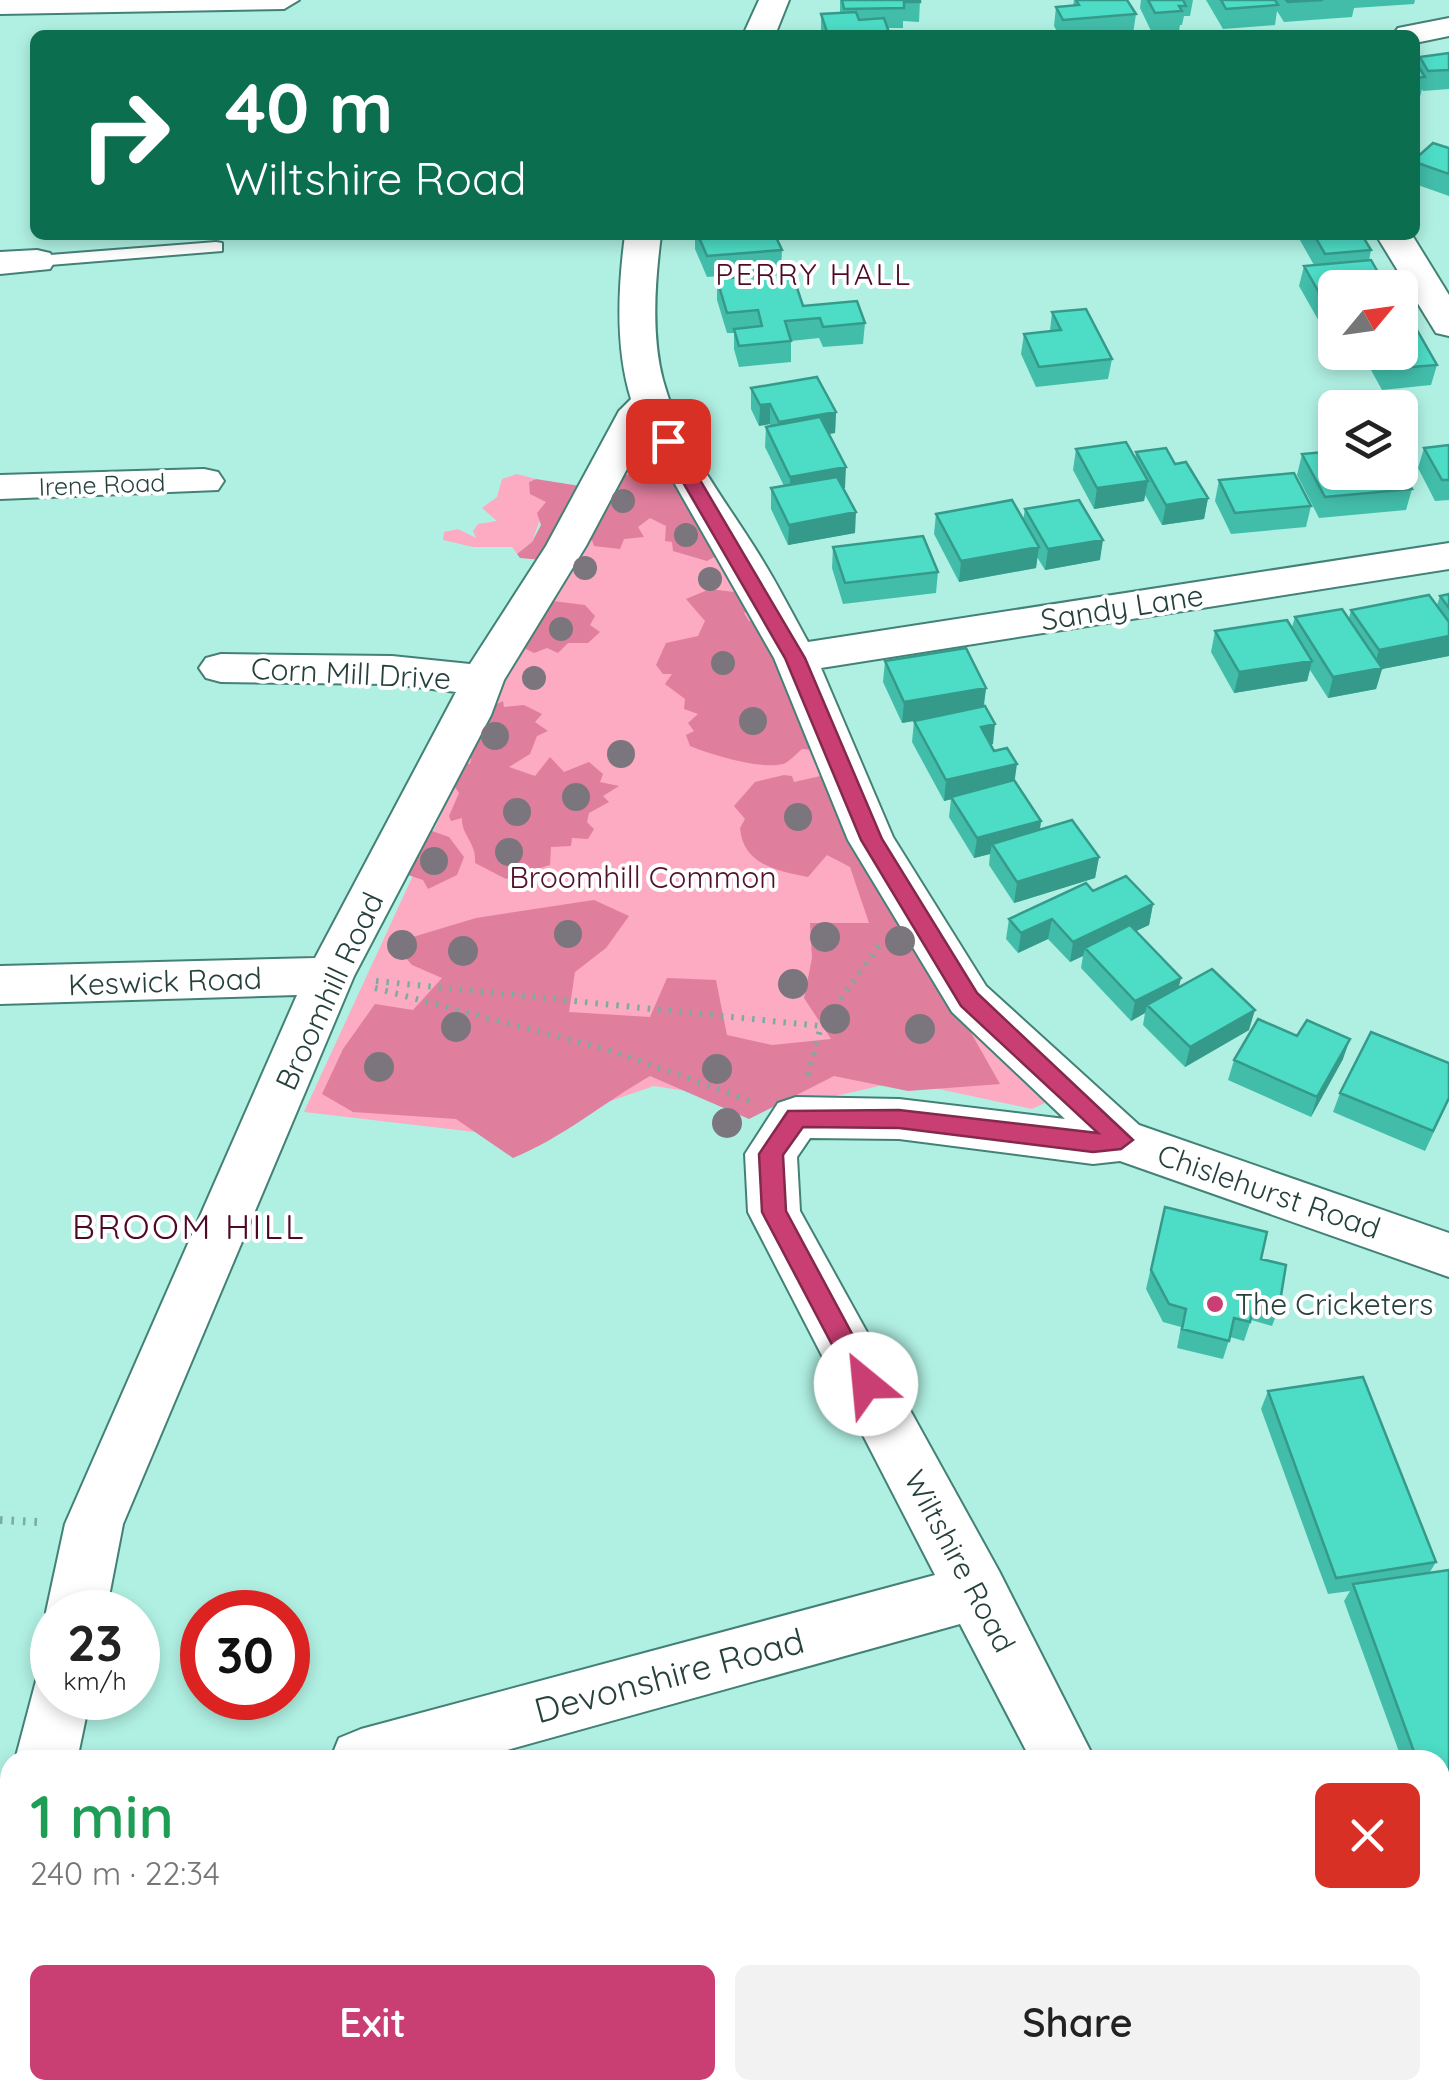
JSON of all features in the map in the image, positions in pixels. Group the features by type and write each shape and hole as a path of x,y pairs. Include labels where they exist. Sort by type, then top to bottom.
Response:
{"street":[{"path":"0,5 284,0"},
{"path":"761,30 774,0"},
{"path":"1420,33 1449,26"},
{"name":"Chislehurst Road","path":"642,240 637,283 643,376 652,404 678,460 744,564 795,658 872,840 969,1000 1121,1140 1449,1254"},
{"path":"1397,240 1449,325"},
{"path":"0,263 37,261"},
{"name":"Broomhill Road","path":"80,1590 94,1524 330,976 463,726 482,680 566,546 638,411 652,404"},
{"name":"Irene Road","path":"0,487 204,481"},
{"name":"Sandy Lane","path":"795,658 1449,556"},
{"name":"Corn Mill Drive","path":"221,668 392,670 482,680"},
{"name":"Keswick Road","path":"0,985 330,976"},
{"path":"796,1117 899,1119 1093,1143 1121,1140"},
{"name":"Wiltshire Road","path":"796,1117 771,1154 774,1212 1059,1750"},
{"name":"Devonshire Road","path":"398,1750 978,1591"},
{"path":"48,1750 54,1720"}],"lane":[{"path":"37,261 216,248"}],"path":[{"path":"330,976 612,1051 796,1117 820,1026 892,928"},
{"path":"330,976 820,1026"}],"green space":[{"name":"Broomhill Common","path":"633,450 787,642 955,1010 1047,1102 1032,1109 901,1081 788,1107 654,1086 509,1136 304,1112 497,693"},
{"path":"517,474 536,479 529,482 546,502 532,542 517,554 512,547 473,547 443,540 444,532 458,529 476,538 473,531 478,524 497,521 482,508 497,497 502,479"}],"shaded area":[{"path":"638,471 688,485 725,551 707,561 673,551 672,542 665,541 666,526 650,518 638,527 644,537 624,539 620,549 594,546 592,540 542,560 520,558 517,554 532,542 541,525 537,513 546,502 530,494 529,482 536,479 588,486"},
{"path":"710,589 742,593 753,609 744,613 749,621 761,622 827,751 802,749 785,763 762,765 690,746 686,735 694,731 688,723 698,714 684,709 685,699 665,684 672,674 663,674 656,665 666,643 698,636 705,621 686,599"},
{"path":"553,601 585,605 595,616 590,625 600,632 588,643 568,643 558,653 547,648 534,653 520,646"},
{"path":"503,701 504,707 524,705 542,714 535,722 548,731 537,736 530,754 509,767 535,776 550,757 564,772 589,762 603,774 600,782 619,786 603,796 609,802 589,813 587,822 594,829 588,839 572,838 571,846 551,847 550,865 506,879 475,863 462,818 451,821 449,816 459,793 451,781 464,762 470,764 471,759 465,756 493,706"},
{"path":"825,775 1000,1084 908,1091 834,1076 749,1119 650,1076 566,1130 513,1158 456,1119 353,1112 322,1094 343,1049 375,1004 413,1010 442,978 412,965 393,943 476,918 594,900 629,916 606,948 575,972 569,1012 650,1017 667,978 716,980 727,1035 772,1045 831,1039 804,998 812,958 810,923 869,923 850,867 827,855 808,877 764,864 748,850 740,828 745,819 734,806 755,782 792,776 794,782"},
{"path":"429,830 449,837 464,857 457,875 428,889 423,880 402,873"}],"building":[{"path":"842,0 920,2 904,2 904,8 844,9"},
{"path":"1076,0 1127,0 1136,14 1063,20 1056,7 1079,5"},
{"path":"1148,0 1183,0 1186,6 1179,6 1182,11 1155,13"},
{"path":"1221,0 1275,0 1278,5 1226,9"},
{"path":"856,12 859,20 884,18 888,30 826,30 821,14"},
{"path":"1449,53 1449,70 1428,71 1420,57"},
{"path":"1433,143 1449,148 1449,174 1420,164 1420,155"},
{"path":"700,240 777,240 782,250 707,256"},
{"path":"1317,240 1365,240 1371,250 1325,254"},
{"path":"1371,260 1377,270 1318,270 1318,291 1304,266"},
{"path":"792,273 803,306 857,301 865,323 823,327 820,318 785,321 791,341 739,346 734,329 762,326 758,310 727,313 717,279"},
{"path":"1086,309 1112,359 1039,367 1024,334 1061,330 1052,312"},
{"path":"1418,332 1437,365 1418,367"},
{"path":"817,377 836,412 779,422 770,404 760,405 751,388"},
{"path":"820,417 846,467 790,477 766,427"},
{"path":"1126,442 1148,481 1097,488 1076,449"},
{"path":"1449,445 1449,480 1442,480 1424,448"},
{"path":"1166,448 1175,464 1186,462 1208,498 1166,505 1136,452"},
{"path":"1318,453 1318,484 1302,454"},
{"path":"1294,473 1311,506 1235,513 1219,480"},
{"path":"837,477 856,512 789,525 771,488"},
{"path":"1321,490 1401,490 1325,497"},
{"path":"1012,500 1039,547 961,561 936,514"},
{"path":"1079,500 1103,540 1048,549 1025,509"},
{"path":"923,536 938,572 845,583 833,547"},
{"path":"1449,594 1449,608 1440,596"},
{"path":"1429,595 1449,622 1449,636 1379,650 1351,610"},
{"path":"1342,609 1382,668 1333,677 1295,617"},
{"path":"1287,620 1312,661 1239,672 1215,631"},
{"path":"966,648 986,688 904,702 885,661"},
{"path":"985,706 995,724 981,727 994,751 1007,748 1017,764 946,780 914,721"},
{"path":"1014,780 1041,821 977,838 951,797"},
{"path":"1072,820 1099,857 1017,882 992,844"},
{"path":"1126,876 1153,904 1073,942 1052,919 1021,933 1009,919 1086,883 1093,891"},
{"path":"1130,925 1181,978 1135,1001 1085,948"},
{"path":"1212,969 1255,1010 1190,1047 1147,1005"},
{"path":"1258,1019 1297,1036 1307,1020 1350,1039 1317,1097 1234,1060"},
{"path":"1371,1032 1449,1063 1449,1098 1433,1131 1340,1093"},
{"name":"The Cricketers","path":"1165,1207 1267,1232 1261,1259 1286,1265 1279,1308 1254,1301 1250,1322 1234,1318 1229,1341 1182,1329 1186,1309 1169,1304 1151,1270"},
{"path":"1363,1377 1436,1562 1336,1578 1268,1391"},
{"path":"1449,1570 1449,1750 1413,1750 1353,1584"}],"place":[{"name":"The Cricketers","path":"1215,1304"}],"district":[{"name":"PERRY HALL","path":"814,274"},
{"name":"BROOM HILL","path":"189,1226"}],"route":[{"path":"668,441 744,564 795,658 872,840 969,1000 1121,1140 1093,1143 899,1119 796,1117 771,1154 774,1212 866,1384"}]}
